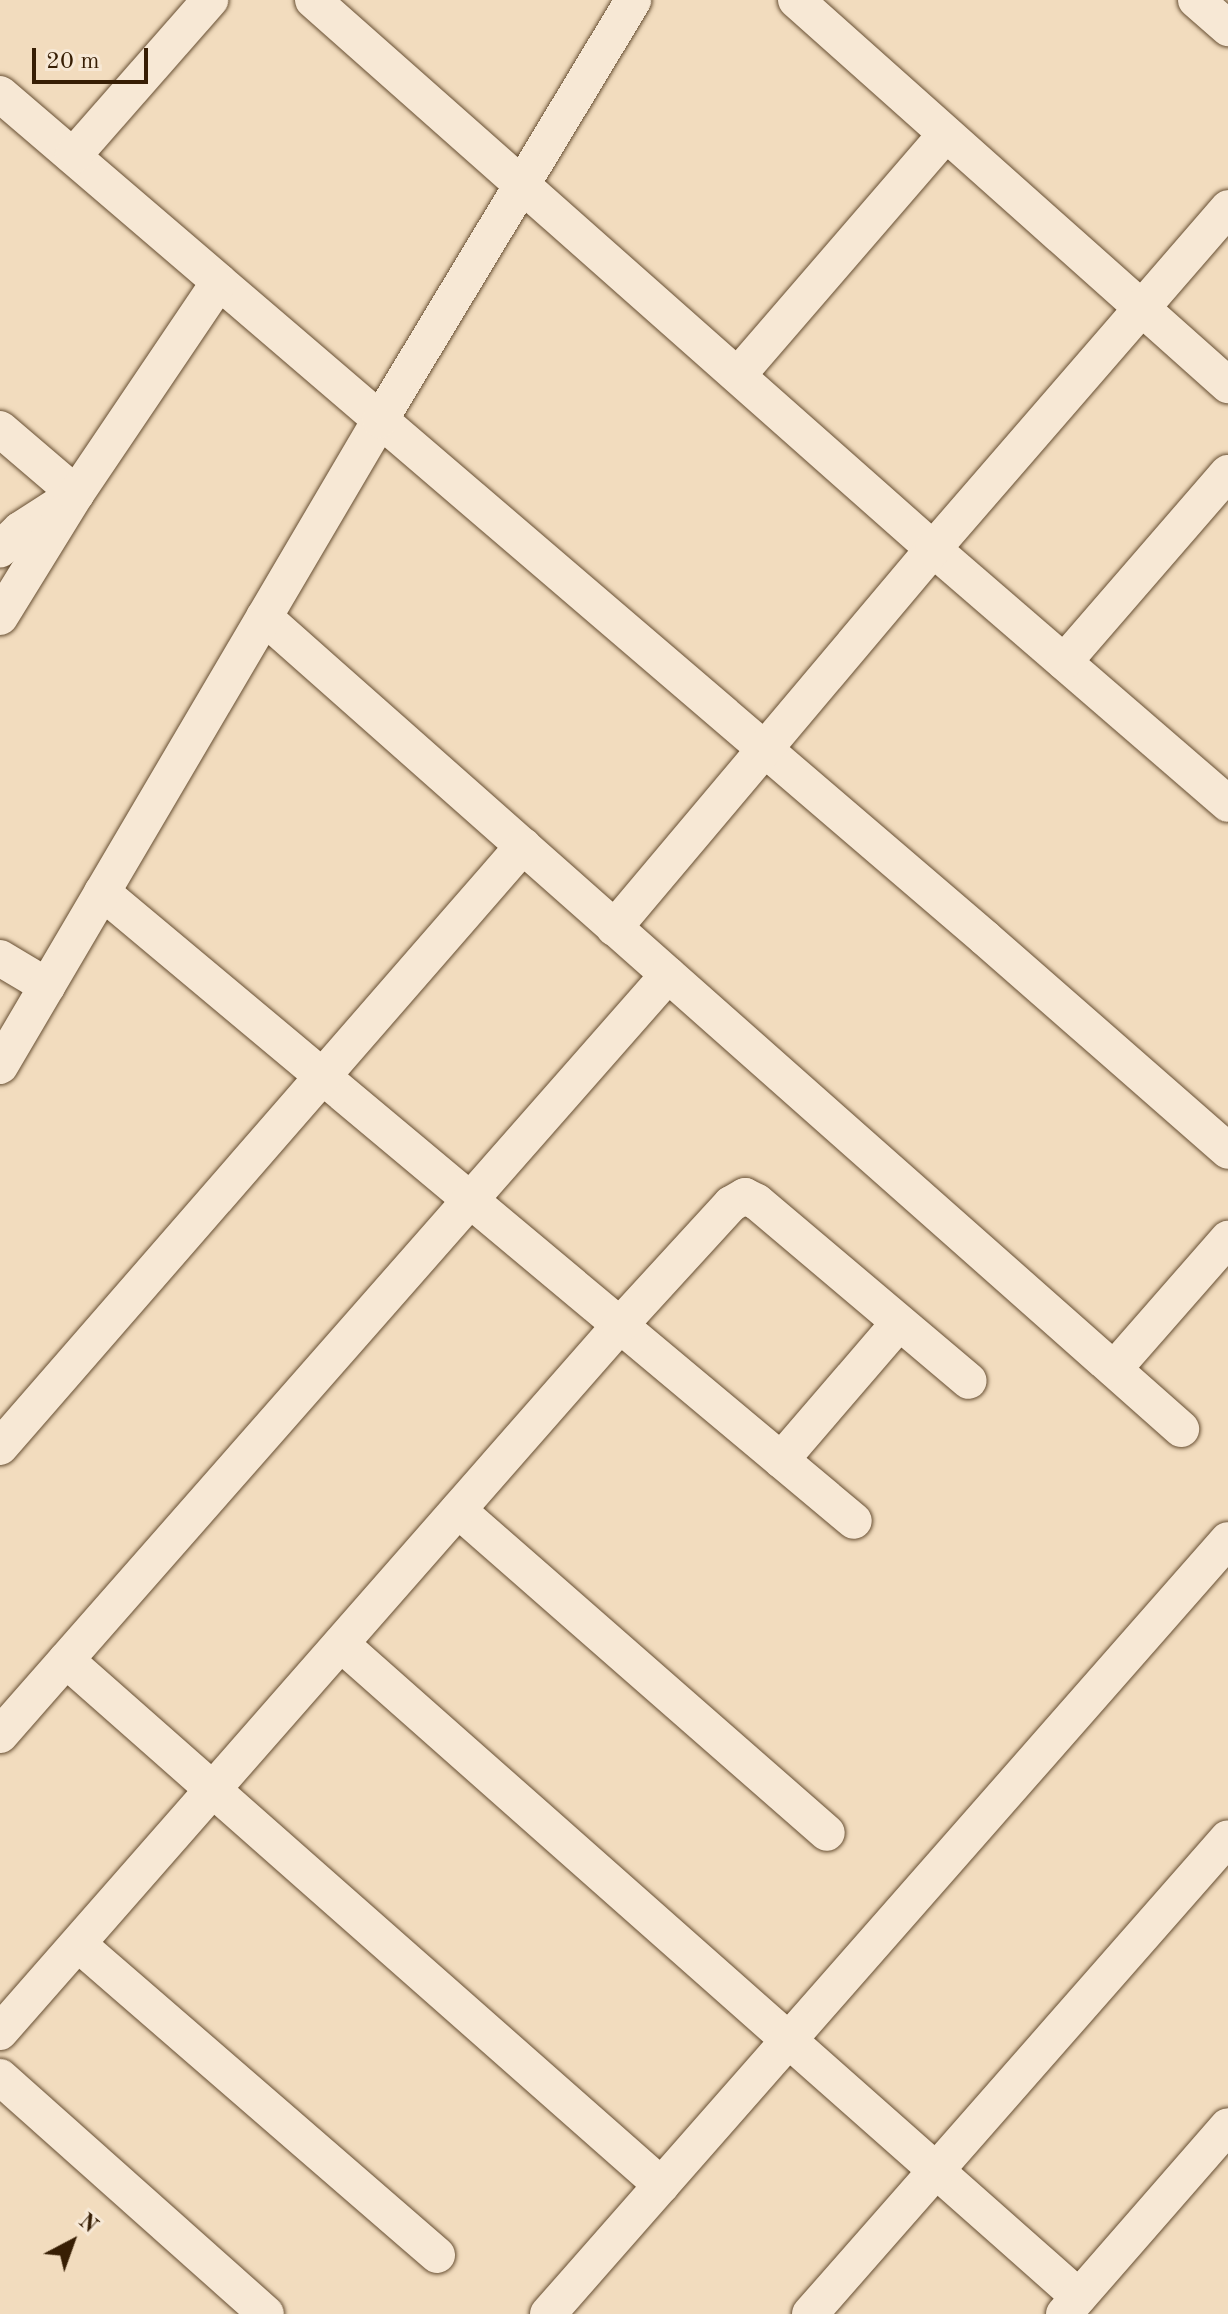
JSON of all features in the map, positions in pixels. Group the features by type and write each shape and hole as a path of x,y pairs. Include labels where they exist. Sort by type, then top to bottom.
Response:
{"street":[{"path":"73,156 210,0"},
{"path":"313,0 933,549 1228,804"},
{"path":"0,1066 380,420 633,0"},
{"path":"796,0 1228,385"},
{"path":"1196,0 1228,28"},
{"path":"0,94 1228,1151"},
{"path":"738,375 946,134"},
{"path":"614,928 933,549 1228,208"},
{"path":"0,617 76,494 219,282"},
{"path":"0,429 76,494"},
{"path":"1064,662 1228,473"},
{"path":"0,549 20,530 76,494"},
{"path":"264,617 1181,1429"},
{"path":"0,1447 523,846"},
{"path":"102,892 854,1521"},
{"path":"0,958 47,986"},
{"path":"0,1735 668,975"},
{"path":"0,2032 620,1325 731,1204 745,1196 757,1202 969,1381"},
{"path":"1114,1369 1228,1239"},
{"path":"781,1460 898,1324"},
{"path":"458,1510 827,1833"},
{"path":"548,2314 1228,1540"},
{"path":"341,1644 937,2170 1072,2305 1228,2126"},
{"path":"66,1660 661,2185"},
{"path":"810,2314 1228,1838"},
{"path":"78,1944 437,2255"},
{"path":"0,2077 266,2314"}]}
